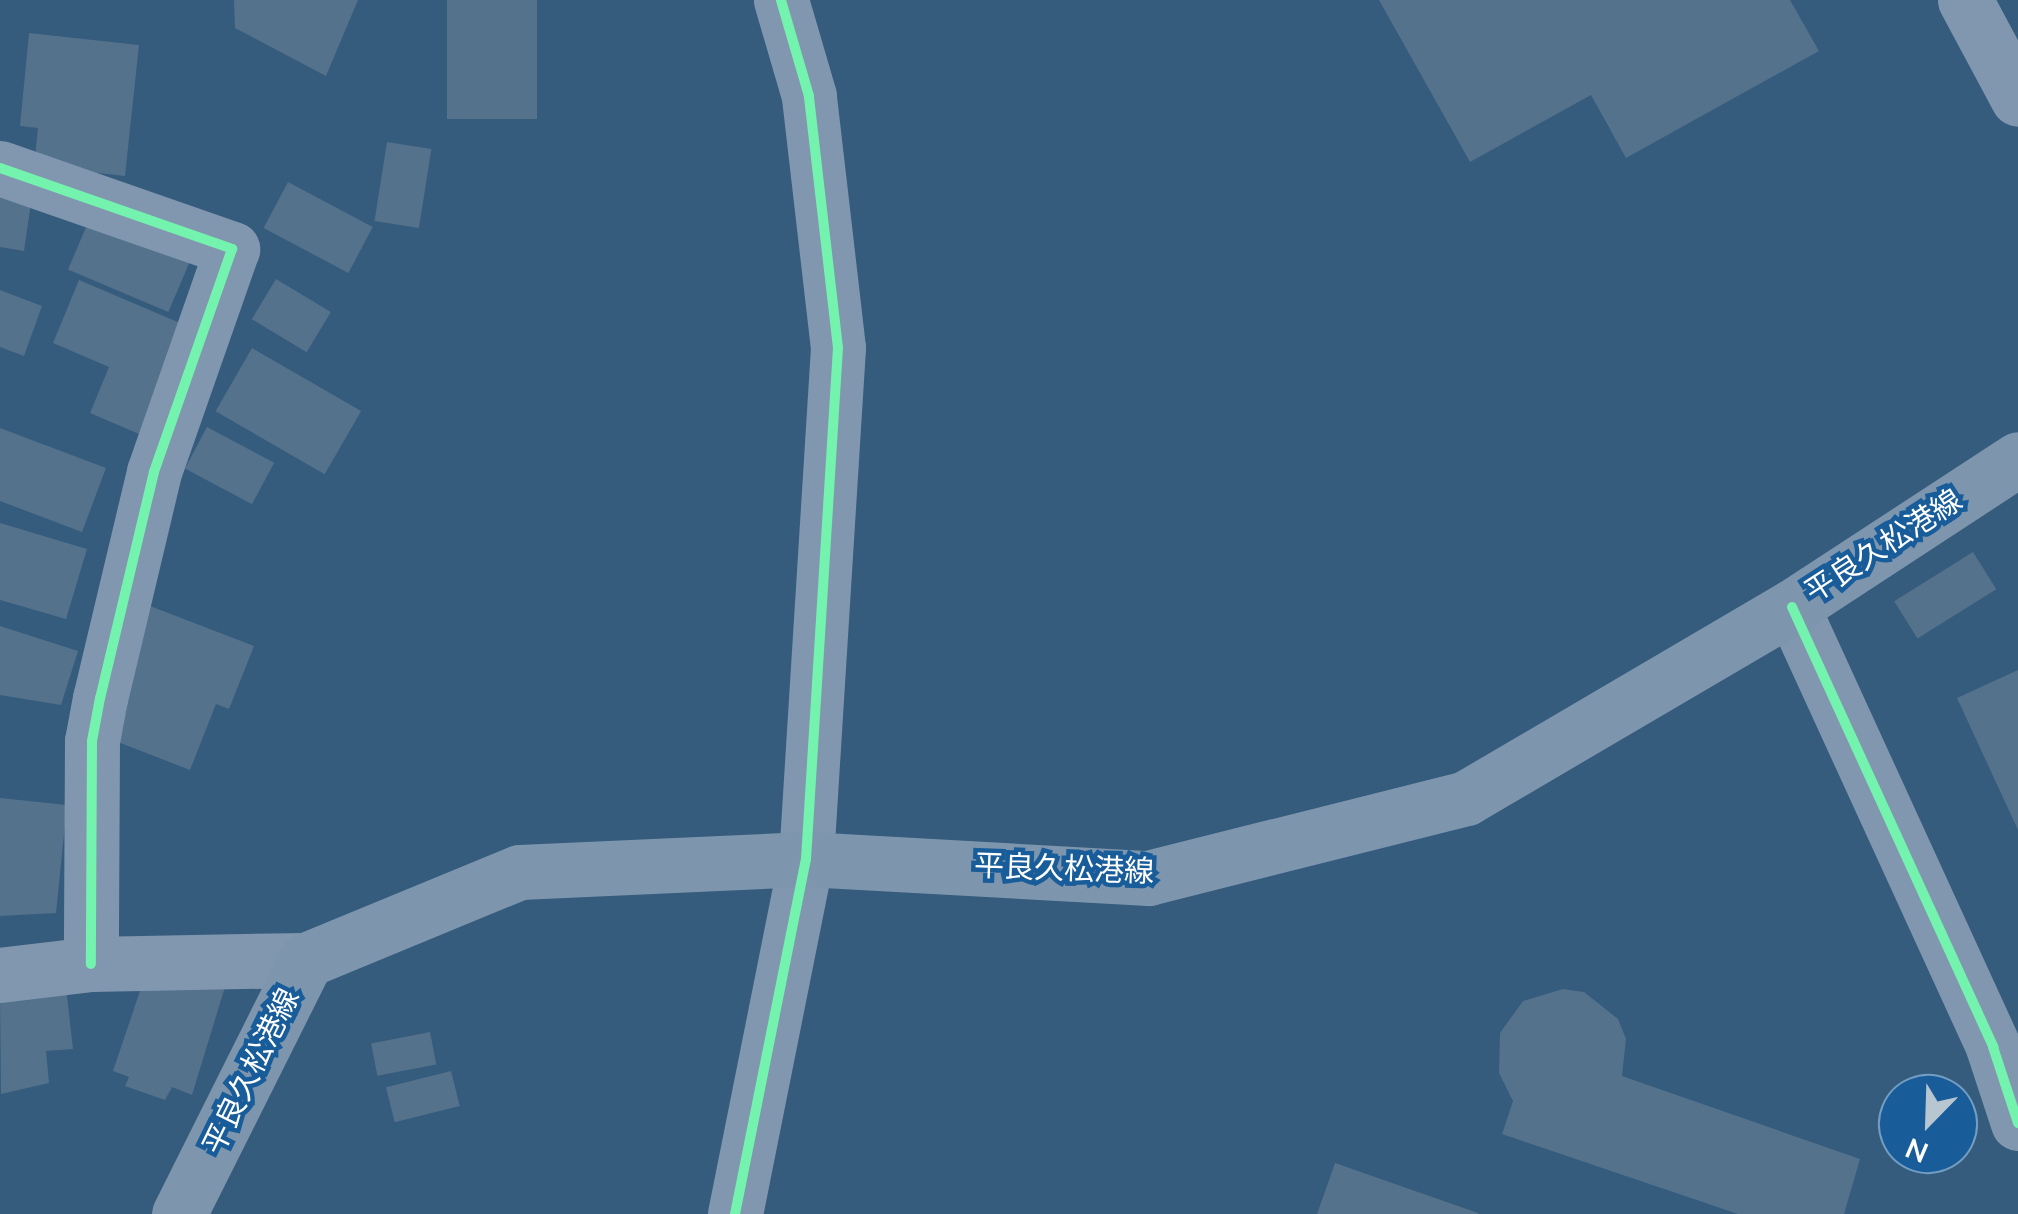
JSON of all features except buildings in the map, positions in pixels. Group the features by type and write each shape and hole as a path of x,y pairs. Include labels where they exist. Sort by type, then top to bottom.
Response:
{"main road":[{"name":"平良久松港線","path":"179,1214 306,960 520,872 806,858 1148,878 1466,798 1792,607 2018,459"}],"street":[{"path":"736,1214 806,858 838,348 810,96 782,0"},
{"path":"1965,0 2018,99"},
{"path":"0,168 232,249 154,472 100,698 92,741 91,964"},
{"path":"1792,607 1993,1047 2018,1123"},
{"path":"0,976 91,964 306,960"}],"cycle path":[{"path":"735,1214 806,859 838,348 809,96 781,0"},
{"path":"0,168 232,249 154,472 100,698 92,741 91,964"},
{"path":"1792,607 1993,1047 2018,1123"}]}
